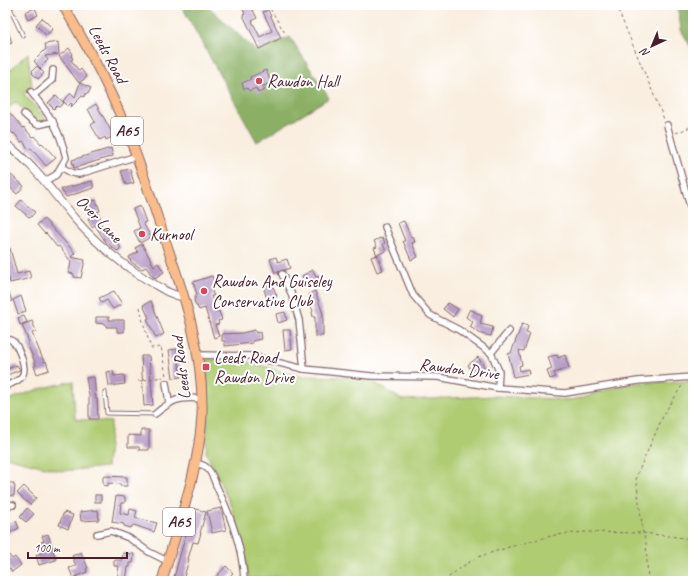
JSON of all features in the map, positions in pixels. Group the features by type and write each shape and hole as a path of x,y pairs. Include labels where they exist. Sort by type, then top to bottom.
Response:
{"main road":[{"name":"Leeds Road","path":"63,5 104,79 137,156 184,297 198,355 201,375 202,416 196,463 162,581"}],"street":[{"path":"45,182 56,175 66,158 61,140 53,122 32,94 52,80 53,70"},
{"path":"24,114 37,125 53,122"},
{"path":"667,125 693,217"},
{"name":"Over Lane","path":"5,143 29,163 75,219 101,246 131,270 174,296 184,297"},
{"path":"61,167 72,173 79,174 137,156"},
{"path":"385,227 413,296 430,315 459,330 491,353 499,371 498,388"},
{"path":"282,274 291,293 299,320 304,369"},
{"path":"491,353 509,331"},
{"path":"5,386 16,382 23,376 25,367 16,343 11,340"},
{"name":"Rawdon Drive","path":"198,355 251,356 304,369 371,376 438,377 498,388 565,393 638,381 693,377"},
{"path":"166,383 170,402"},
{"path":"154,414 170,402 188,397 202,399"},
{"path":"196,463 201,464 210,472 225,505 237,543 244,581"},
{"path":"5,504 13,505"},
{"path":"97,534 111,531 129,538 167,562"}],"lane":[{"path":"8,6 23,36"},
{"path":"105,392 107,413 154,414"}],"path":[{"path":"212,5 220,7 227,5"},
{"path":"266,5 271,10 285,34"},
{"path":"616,5 667,125"},
{"path":"670,135 693,126"},
{"path":"138,381 166,377 161,348 152,348 143,322 140,307"},
{"path":"648,581 646,543 643,533 636,477 664,414 686,378"},
{"path":"444,581 460,568 478,557 529,541 555,535 585,532 643,533 693,539"}],"green space":[{"path":"181,5 205,5 256,51 290,37 329,98 257,142"},
{"path":"678,5 693,5 693,51 681,30"},
{"path":"28,53 32,86 24,94 46,119 41,122 30,117 16,102 5,111 5,75"},
{"path":"206,359 249,362 299,376 366,377 402,400 495,396 572,400 631,383 693,381 693,581 309,581 308,576 249,578 242,541 231,506 206,452 208,401"},
{"path":"73,381 75,419 111,422 107,467 61,471 5,457 5,401 39,389"}],"building":[{"path":"243,5 250,5 257,18 252,21 260,37 272,31 263,12 268,10 281,38 259,49 243,15 245,14 242,7"},
{"path":"35,8 38,15 28,20 25,12"},
{"path":"42,18 53,29 46,35 36,25"},
{"path":"6,24 12,43 5,45 5,25"},
{"path":"58,42 59,54 45,56 48,60 40,68 34,61 46,49 45,44"},
{"path":"69,48 73,54 71,56 73,59 71,60 79,71 81,69 87,77 79,83 59,56"},
{"path":"37,66 44,73 38,79 32,73"},
{"name":"Rawdon Hall","path":"266,70 271,83 263,86 265,90 258,93 256,88 249,91 247,88 244,89 242,83 251,79 250,77"},
{"path":"80,83 91,88 88,94 86,93 84,97 82,96 71,107 71,103 68,106 63,101 71,93 75,97"},
{"path":"56,95 64,103 54,109 48,103"},
{"path":"96,104 114,136 106,140 105,137 100,140 91,125 95,122 88,109"},
{"path":"8,111 32,137 34,136 41,144 42,143 56,158 46,166 31,148 29,150 23,141 21,142 5,124 5,114"},
{"path":"111,148 113,156 74,168 72,160"},
{"path":"130,169 134,183 126,185 121,171"},
{"path":"5,170 24,186 17,194 5,183"},
{"path":"92,181 94,188 66,197 61,189"},
{"path":"21,200 35,212 30,218 16,206"},
{"path":"96,200 100,211 97,212 101,219 99,220 104,230 108,227 121,248 117,251 105,241 95,225 92,227 88,219 91,217 87,203"},
{"path":"140,206 146,222 143,223 151,237 140,243 134,231 140,228 133,209"},
{"path":"44,219 75,253 71,257 85,260 81,278 74,277 74,274 69,273 71,262 59,246 57,247 46,233 45,234 37,225"},
{"path":"404,221 411,238 413,237 415,242 412,243 418,257 411,260 403,241 405,241 398,223"},
{"path":"383,238 385,243 383,244 386,251 377,255 374,248 377,247 374,241"},
{"path":"142,244 154,266 158,263 164,272 155,278 146,267 142,269 131,262 129,257 138,252 135,248"},
{"path":"10,248 17,274 29,271 31,278 10,283 8,275 5,276 5,270 8,269 5,261 5,250"},
{"path":"377,255 383,270 377,272 371,257"},
{"path":"276,257 278,262 287,259 290,268 275,273 270,259"},
{"path":"313,270 316,277 318,276 320,281 311,285 309,280 305,282 302,276"},
{"name":"Rawdon And Guiseley Conservative Club","path":"212,276 216,287 211,289 214,296 211,296 216,312 219,311 222,320 218,321 219,324 215,325 219,336 214,338 205,308 199,310 196,306 194,300 197,294 193,282"},
{"path":"272,284 277,296 267,299 263,286"},
{"path":"114,291 122,304 113,309 107,300 102,303 99,298"},
{"path":"315,291 323,314 323,336 315,336 315,317 313,317 313,311 308,299 310,298 309,294"},
{"path":"9,293 12,301 5,303 5,295"},
{"path":"21,296 26,311 18,314 13,300"},
{"path":"151,301 164,334 156,338 147,319 149,318 143,305"},
{"path":"448,303 458,309 453,317 443,309"},
{"path":"470,309 482,316 480,324 493,327 491,336 481,334 470,327 473,322 466,317"},
{"path":"285,312 287,320 278,323 276,314"},
{"path":"24,316 27,322 20,325 18,318"},
{"path":"96,317 109,317 109,320 124,320 124,332 117,332 117,327 106,327 106,324 96,323"},
{"path":"32,321 36,331 32,333 44,362 46,361 49,370 37,374 34,366 36,365 27,343 29,342 22,325"},
{"path":"522,324 528,326 526,333 530,334 524,351 519,350 522,365 519,366 520,371 528,369 529,374 513,377 508,354 511,353"},
{"path":"255,330 256,333 260,332 261,339 252,341 253,343 225,346 225,341 222,341 222,334 242,333"},
{"path":"283,330 290,330 292,349 285,350"},
{"path":"177,349 181,377 173,378 169,350"},
{"path":"557,355 558,358 565,355 569,368 554,373 556,377 550,379 547,371 552,369 548,357"},
{"path":"141,356 149,356 153,405 144,406"},
{"path":"478,357 486,370 481,373 477,368 472,372 468,365"},
{"path":"17,365 20,370 7,375 5,370"},
{"path":"113,371 114,376 124,375 125,384 109,386 107,372"},
{"path":"94,377 98,419 89,419 89,395 86,378"},
{"path":"141,430 149,430 149,450 139,450 139,447 128,447 128,435 141,436"},
{"path":"103,476 127,477 127,486 108,483 108,486 103,485"},
{"path":"7,483 14,483 14,496 5,495 5,485 7,485"},
{"path":"24,486 36,498 30,505 17,493"},
{"path":"95,495 101,495 101,502 95,502"},
{"path":"116,496 125,497 125,503 121,503 120,513 129,515 130,509 137,511 135,518 157,523 154,532 134,525 131,528 124,526 124,524 112,522"},
{"path":"27,508 34,514 26,522 20,517"},
{"path":"193,508 206,512 201,533 198,543 193,542 183,581 173,581"},
{"path":"221,508 226,530 212,533 207,511"},
{"path":"98,510 99,520 81,521 80,512"},
{"path":"64,512 73,515 68,529 59,525"},
{"path":"16,521 19,528 5,535 5,526"},
{"path":"48,534 56,560 39,565 36,555 44,552 41,542 44,541 42,536"},
{"path":"81,552 88,568 86,569 87,572 73,578 69,568 76,566 72,556"},
{"path":"123,553 134,554 133,563 130,563 130,567 128,567 126,581 117,581 119,566 114,566 114,560 122,560"},
{"path":"9,555 12,559 15,557 21,565 12,572 5,562 5,558"},
{"path":"226,566 233,573 224,581 212,581"}],"place":[{"name":"Rawdon Hall","path":"259,81"},
{"name":"Kurnool","path":"142,234"},
{"name":"Rawdon And Guiseley Conservative Club","path":"204,291"},
{"name":"Leeds Road Rawdon Drive","path":"206,367"}]}
